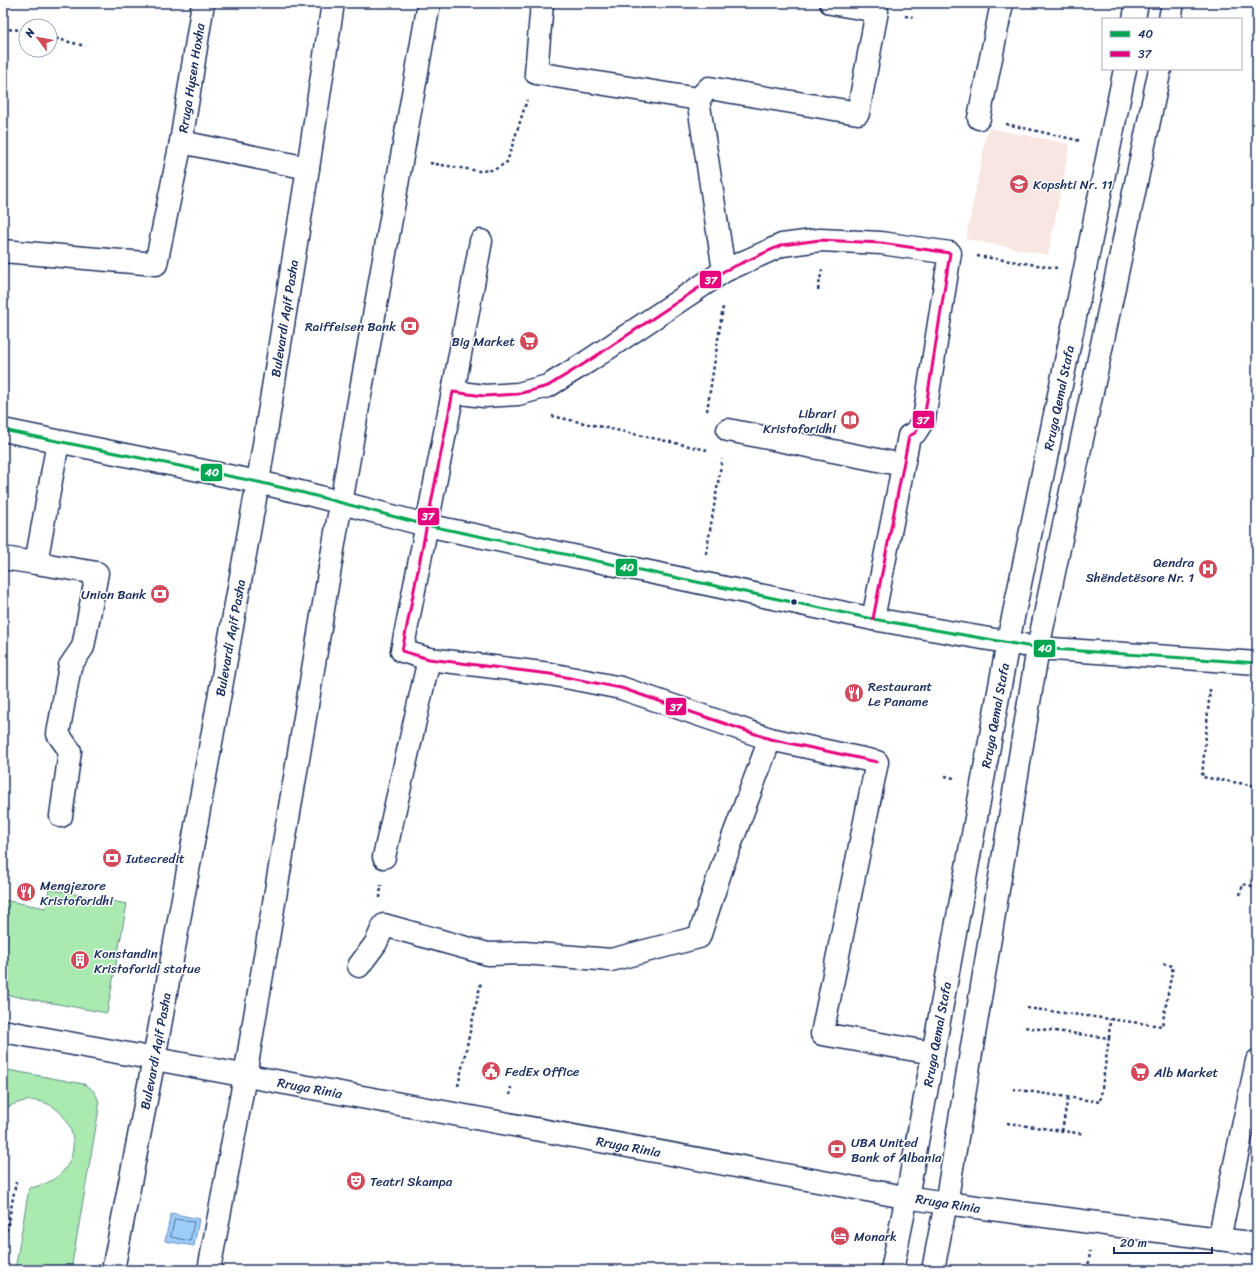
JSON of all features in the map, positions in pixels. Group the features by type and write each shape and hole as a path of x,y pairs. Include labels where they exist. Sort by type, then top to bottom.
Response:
{"main road":[{"name":"Rruga Hysen Hoxha","path":"203,3 181,142 308,168"},
{"name":"Bulevardi Aqif Pasha","path":"113,1270 154,1059 258,482 333,3"},
{"path":"210,1270 245,1076 342,503 429,3"},
{"path":"542,3 536,73 698,99"},
{"path":"698,99 709,88 858,113 877,11 831,3"},
{"path":"979,118 1002,3"},
{"path":"1134,18 1138,3"},
{"path":"1170,18 1173,3"},
{"name":"Rruga Qemal Stafa","path":"892,1270 907,1197 1008,642 1125,70"},
{"path":"933,1270 946,1203 1038,648 1160,70"},
{"path":"698,99 720,274"},
{"path":"3,251 156,264 181,142"},
{"path":"453,392 484,396 518,394 548,386 720,274 782,245 820,240 881,243 950,253 924,419 915,433 909,436 873,619"},
{"path":"481,241 402,651 429,659 550,674 621,688 770,739 877,762 822,1034 933,1053"},
{"path":"3,430 258,482 426,525 873,619 1038,648 1257,664"},
{"path":"728,430 903,465"},
{"path":"36,563 58,442"},
{"path":"3,558 97,573 83,647 70,666 58,734 70,751 61,816"},
{"path":"384,858 429,659"},
{"path":"359,966 376,944 384,925 488,954 524,953 611,960 699,937 723,864 770,739"},
{"name":"Rruga Rinia","path":"3,1031 907,1197 1257,1244"},
{"path":"1219,1239 1257,1061"}],"path":[{"path":"3,29 18,30"},
{"path":"58,39 85,46"},
{"path":"402,159 479,171 494,170 507,162 536,73"},
{"path":"979,118 1084,142"},
{"path":"991,258 1060,268"},
{"path":"701,583 728,430 707,414 723,306 720,274"},
{"path":"818,290 820,275"},
{"path":"518,394 532,412 723,453"},
{"path":"1212,660 1202,777 1257,786"},
{"path":"944,776 955,778"},
{"path":"384,858 378,914 384,925"},
{"path":"1240,895 1243,884 1257,886"},
{"path":"457,1092 488,954"},
{"path":"1027,1008 1162,1026 1173,966 1163,964"},
{"path":"1013,1089 1100,1102 1109,1038 1110,1019"},
{"path":"1024,1027 1109,1038"},
{"path":"1062,1131 1068,1097"},
{"path":"1007,1123 1084,1134"},
{"path":"3,1187 4,1182"},
{"path":"3,1242 5,1240 16,1182"}],"shaded area":[{"name":"Kopshti Nr. 11","path":"988,128 1070,144 1048,255 966,239"}],"green space":[{"path":"49,889 127,904 107,1013 3,994 3,900 46,908"},
{"path":"3,1069 84,1084 91,1088 96,1094 99,1109 71,1270 15,1270 29,1188 54,1179 68,1165 73,1147 70,1129 61,1113 46,1103 26,1101 3,1110"}],"water":[{"path":"171,1213 199,1219 194,1246 165,1241"}],"transit line":[{"name":"37","path":"873,619 909,436 915,433 924,419 950,253 881,243 820,240 782,245 724,271 587,362 548,386 518,394 484,396 453,392 402,651 429,659 550,674 621,688 770,739 877,762"},
{"name":"40","path":"3,430 258,482 426,525 873,619 1038,648 1257,663"}],"place":[{"name":"Kopshti Nr. 11","path":"1019,184"},
{"name":"Raiffeisen Bank","path":"410,326"},
{"name":"Big Market","path":"529,341"},
{"name":"Librari Kristoforidhi","path":"850,420"},
{"name":"Qendra Shëndetësore Nr. 1","path":"1208,569"},
{"name":"Union Bank","path":"160,594"},
{"name":"Restaurant Le Paname","path":"854,693"},
{"name":"Iutecredit","path":"112,858"},
{"name":"Mengjezore Kristoforidhi","path":"26,892"},
{"name":"Konstandin Kristoforidi statue","path":"80,960"},
{"name":"FedEx Office","path":"491,1071"},
{"name":"Alb Market","path":"1140,1072"},
{"name":"UBA United Bank of Albania","path":"837,1149"},
{"name":"Teatri Skampa","path":"356,1181"},
{"name":"Monark","path":"840,1236"}]}
